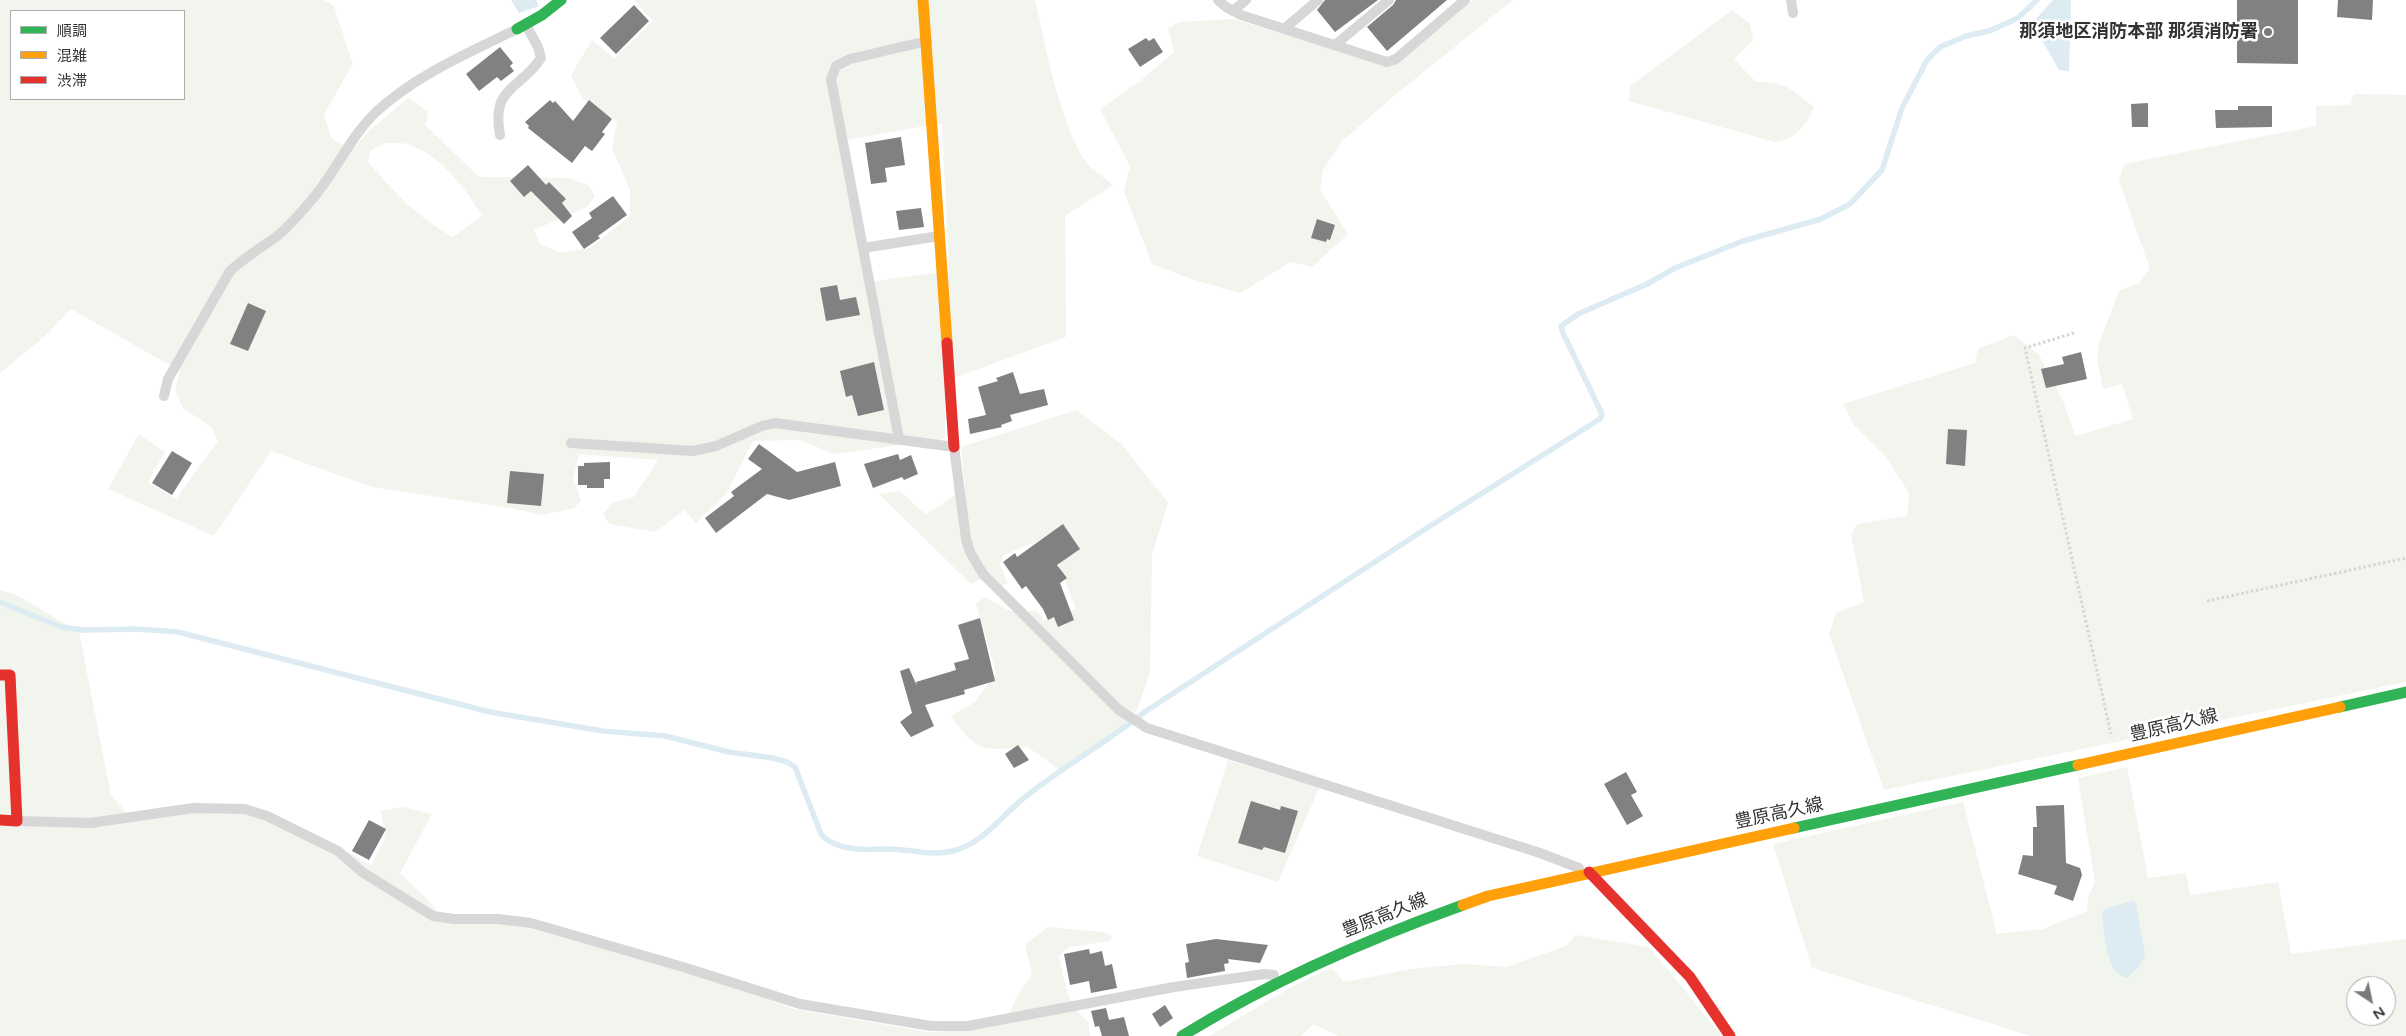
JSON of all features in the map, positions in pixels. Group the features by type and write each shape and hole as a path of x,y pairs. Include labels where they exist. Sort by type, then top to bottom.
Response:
{"main road":[{"path":"923,0 928,41 954,447"},
{"path":"522,27 553,2"},
{"path":"0,675 10,675 18,821 0,820"},
{"name":"豊原高久線","path":"1182,1036 1217,1013 1286,976 1406,924 1479,899 1589,872 2406,692"},
{"path":"1589,872 1690,977 1730,1036"}],"lane":[{"path":"1218,0 1233,11 1387,62 1396,59 1465,0"},
{"path":"1233,11 1246,0"},
{"path":"1284,29 1318,0"},
{"path":"1335,45 1389,0"},
{"path":"1791,0 1792,13"},
{"path":"164,396 168,379 230,271 243,259 276,236 297,217 317,194 359,132 375,113 401,92 447,64 522,27 538,47 541,58 536,66 509,88 500,102 497,119 500,135"},
{"path":"899,439 831,80 836,66 850,59 928,41"},
{"path":"863,248 940,236"},
{"path":"571,443 694,451 716,446 762,426 775,423 954,447 966,539 970,552 983,574 1119,710 1132,720 1147,728 1540,853 1589,872"},
{"path":"18,821 90,823 193,808 246,809 267,816 338,851 362,872 432,916 454,919 498,919 531,924 683,967 800,1004 932,1026 968,1026 1174,987 1264,974 1286,976"}],"path":[{"path":"2074,334 2025,348 2116,757"},
{"path":"2206,601 2406,558"}],"shaded area":[{"path":"0,0 324,0 334,6 353,64 324,114 331,138 352,150 369,131 408,98 428,111 425,125 479,177 568,178 588,185 595,196 587,207 534,230 539,243 560,253 590,248 630,216 630,190 612,148 617,121 583,99 571,75 592,40 614,58 653,21 634,0 1035,0 1049,64 1071,135 1091,168 1113,185 1065,216 1066,337 945,381 945,439 834,454 800,440 753,441 726,494 696,523 684,510 656,532 609,524 603,514 614,502 634,497 658,460 579,454 573,479 581,500 575,508 542,515 510,508 372,487 271,451 214,536 108,489 139,434 165,452 148,482 176,499 218,441 211,427 183,408 175,390 180,371 71,309 45,336 0,373","holes":["942,123 949,271 867,282 846,140","384,143 408,144 433,158 461,185 482,216 453,237 417,213 368,162 370,151"]},
{"path":"511,0 536,0 539,6 519,13"},
{"path":"1473,0 1513,0 1401,90 1342,141 1323,170 1320,190 1348,234 1312,267 1291,262 1240,293 1191,279 1152,264 1124,192 1130,166 1100,109 1139,82 1174,52 1168,28 1179,22 1233,19 1390,66"},
{"path":"2053,0 2071,0 2069,71 2059,70 2032,23"},
{"path":"1732,10 1750,24 1753,40 1734,59 1756,82 1782,85 1814,107 1804,125 1794,135 1782,141 1775,142 1629,101 1630,86"},
{"path":"2354,94 2406,95 2406,682 1884,790 1829,634 1836,613 1864,602 1851,535 1857,524 1907,516 1909,493 1886,457 1854,425 1843,404 1975,363 1978,349 2014,335 2039,355 2063,401 2075,436 2133,419 2122,384 2103,389 2097,360 2099,343 2119,291 2139,283 2150,269 2119,180 2124,164 2316,126 2316,106 2350,105"},
{"path":"1077,410 1122,445 1168,503 1152,554 1150,672 1137,710 1119,730 1058,769 1028,747 991,749 983,747 968,737 951,716 975,702 996,673 976,603 985,597 1010,611 1037,611 1044,620 1076,609 1048,537 1004,555 1000,565 1008,583 1002,586 991,574 971,584 879,494 900,491 926,515 965,488 961,447"},
{"path":"0,590 15,594 79,632 111,795 132,819 192,811 244,812 266,817 333,851 348,852 371,866 385,838 381,811 403,807 432,814 400,873 430,902 443,922 501,924 532,929 727,984 794,1009 928,1032 973,1030 1004,1024 1018,995 1032,974 1025,945 1048,927 1102,932 1112,936 1110,941 1069,947 1059,956 1067,992 1075,1008 1088,1021 1090,1036 0,1036"},
{"path":"1228,760 1319,788 1278,882 1197,856"},
{"path":"2127,767 2148,878 2186,873 2190,895 2278,882 2291,954 2406,939 2406,1036 2031,1036 1812,968 1773,844 1963,802 1997,934 2043,929 2087,911 2088,898 2095,882 2078,778"},
{"path":"2133,901 2136,904 2145,955 2141,964 2127,978 2119,974 2110,960 2105,940 2102,913 2106,908"},
{"path":"1576,935 1649,947 1722,1036 1338,1036 1314,1024 1301,1036 1209,1036 1295,985 1331,968 1344,982 1411,969 1464,964 1506,967 1566,946"}],"building":[{"path":"1325,0 1378,0 1335,32 1317,10"},
{"path":"1396,0 1447,0 1387,51 1367,27 1393,5"},
{"name":"那須地区消防本部 那須消防署","path":"2237,0 2298,0 2298,64 2237,63"},
{"path":"2338,0 2373,0 2372,20 2337,17"},
{"path":"634,5 649,21 616,54 600,38"},
{"path":"1146,38 1149,41 1154,38 1163,52 1140,67 1128,49"},
{"path":"500,47 513,63 510,66 514,71 501,81 497,77 479,91 466,74"},
{"path":"550,100 553,103 555,101 573,121 589,100 612,119 602,132 605,134 592,151 585,146 572,163 528,128 529,126 525,122"},
{"path":"2148,103 2148,127 2132,127 2131,104"},
{"path":"2238,106 2272,106 2272,127 2216,128 2215,110 2238,110"},
{"path":"901,137 905,165 885,168 887,182 871,184 865,143"},
{"path":"528,165 546,185 549,182 566,199 562,203 572,216 564,224 531,191 524,197 510,181"},
{"path":"613,196 627,215 598,236 600,238 584,249 572,232 592,218 589,213"},
{"path":"921,208 924,227 899,230 896,211"},
{"path":"1317,219 1335,225 1330,240 1327,239 1326,242 1311,238"},
{"path":"837,285 840,300 856,297 860,315 826,321 820,288"},
{"path":"248,303 266,311 248,351 230,344"},
{"path":"2081,352 2087,379 2046,388 2041,369 2064,364 2062,357"},
{"path":"874,362 884,410 858,416 852,395 846,397 840,371"},
{"path":"1013,372 1020,394 1044,389 1048,405 1010,415 1012,421 1001,425 1002,427 970,434 968,419 986,415 978,387 998,381 996,378"},
{"path":"1948,429 1967,430 1965,466 1946,464"},
{"path":"759,444 797,472 835,462 841,486 789,500 767,494 716,533 705,518 734,496 731,492 762,469 748,459"},
{"path":"172,451 192,463 172,495 152,483"},
{"path":"898,454 900,460 911,455 918,474 904,480 902,477 873,488 864,464"},
{"path":"610,462 610,479 604,479 604,488 587,488 587,485 578,485 578,466 584,466 584,463"},
{"path":"510,471 544,474 541,506 507,503"},
{"path":"1063,524 1080,549 1057,565 1067,578 1060,583 1074,620 1058,627 1054,617 1048,620 1043,609 1026,586 1022,589 1003,562 1015,553 1017,557"},
{"path":"980,618 995,681 964,690 965,694 925,705 934,726 911,737 900,722 912,713 900,671 909,668 917,686 916,682 956,670 954,663 969,659 958,625"},
{"path":"1018,745 1029,760 1014,768 1005,754"},
{"path":"1626,772 1637,792 1631,795 1643,816 1627,825 1604,784"},
{"path":"1251,801 1280,810 1281,806 1298,811 1285,853 1264,847 1262,850 1238,843"},
{"path":"2064,805 2066,863 2080,868 2082,875 2073,901 2054,894 2057,886 2018,874 2023,855 2033,856 2033,827 2037,827 2036,806"},
{"path":"369,820 386,829 369,860 352,851"},
{"path":"1216,939 1268,945 1260,963 1228,959 1229,963 1224,964 1225,971 1187,978 1185,963 1189,962 1186,944"},
{"path":"1089,949 1090,954 1102,951 1105,966 1112,964 1117,988 1091,993 1089,981 1070,985 1064,954"},
{"path":"1165,1005 1173,1018 1160,1027 1152,1014"},
{"path":"1106,1008 1109,1020 1124,1017 1129,1036 1102,1036 1099,1026 1095,1027 1091,1011"}],"waterway":[{"path":"0,602 61,627 83,630 137,629 178,632 490,712 603,731 665,736 729,752 773,758 787,762 795,767 821,834 834,844 860,849 894,849 927,853 953,851 974,842 1025,797 1146,711 1430,526 1600,419 1602,414 1561,326 1578,314 1647,284 1675,268 1743,241 1821,219 1850,204 1882,170 1902,108 1927,60 1940,47 1966,36 1989,31 2018,18 2037,0"}],"traffic: fast":[{"path":"517,29 542,15 561,0"},
{"path":"2340,707 2406,692"},
{"path":"1794,828 2078,765"},
{"path":"1182,1036 1250,997 1319,963 1390,932 1463,905"}],"traffic: slow":[{"path":"923,0 947,343"},
{"path":"2078,765 2340,707"},
{"path":"1463,905 1488,896 1794,828"}],"traffic: jam":[{"path":"947,343 954,447"},
{"path":"0,675 10,675 17,821 0,820"},
{"path":"1589,872 1690,977 1730,1036"}],"place":[{"name":"那須地区消防本部 那須消防署","path":"2268,32"}]}
